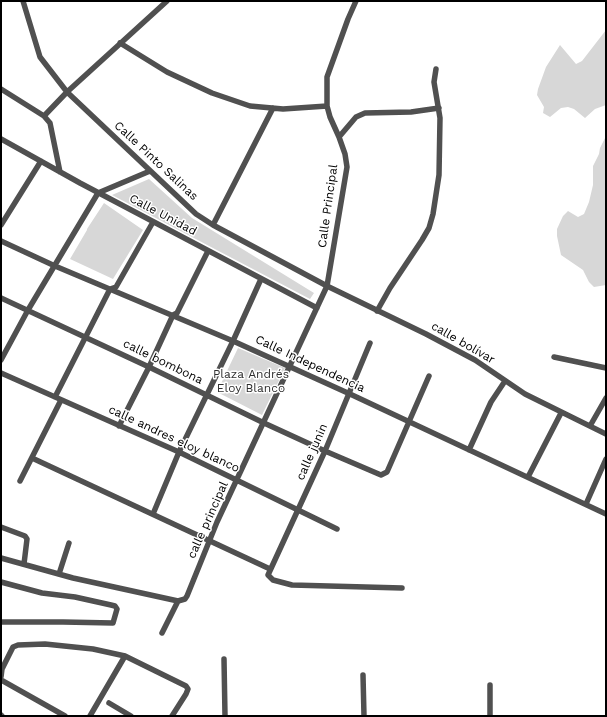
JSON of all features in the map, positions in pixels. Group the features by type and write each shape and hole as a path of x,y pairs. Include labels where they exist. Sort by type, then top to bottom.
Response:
{"street":[{"name":"Calle Pinto Salinas","path":"23,1 40,57 67,92 150,171 196,214 213,225 327,286"},
{"path":"44,116 67,92 167,1"},
{"name":"Calle Principal","path":"289,367 327,286 347,167 345,154 327,106 327,77 356,1"},
{"path":"120,43 167,72 212,93 250,106 283,109 327,106"},
{"path":"377,311 425,234 433,214 440,175 439,108 434,82 436,69"},
{"path":"1,89 44,116 50,123 60,172"},
{"path":"213,225 273,108"},
{"path":"339,137 356,117 365,113 411,112 439,108"},
{"name":"Calle Unidad","path":"1,139 98,193 317,308"},
{"path":"1,225 40,161"},
{"path":"1,360 28,310 98,193 150,171"},
{"path":"54,397 110,289 116,287 153,222"},
{"name":"Calle Independencia","path":"1,241 55,266 233,341 606,514"},
{"path":"119,426 173,315 177,313 208,251"},
{"path":"153,514 179,452 207,396 261,279"},
{"name":"calle bolívar","path":"327,286 426,334 475,360 525,394 606,434"},
{"name":"calle bombona","path":"1,298 149,367 264,423 381,475 387,472 408,422"},
{"name":"calle junin","path":"270,569 325,451 370,343"},
{"path":"554,357 606,368"},
{"name":"calle principal","path":"162,634 178,601 185,599 187,596 217,522 289,367"},
{"name":"calle andres eloy blanco","path":"1,373 179,452 336,529"},
{"path":"408,422 428,376"},
{"path":"469,450 491,402 505,381"},
{"path":"590,426 606,398"},
{"path":"20,481 61,400"},
{"path":"528,478 561,413"},
{"path":"32,458 270,569 268,575 270,579 277,582 292,585 402,588"},
{"path":"586,504 606,459"},
{"path":"1,527 25,536 27,539 24,564"},
{"path":"59,574 69,543"},
{"path":"1,558 59,574 178,601"},
{"path":"1,582 42,593 75,597 111,605 115,606 117,609 113,623 1,622"},
{"path":"65,716 1,678 2,669 13,647 18,645 45,644 93,649 125,656 186,686 188,689 186,694 172,716"},
{"path":"90,716 125,656"},
{"path":"224,659 224,716"},
{"path":"363,675 364,716"},
{"path":"490,685 490,716"},
{"path":"108,702 131,716"}],"green space":[{"path":"606,30 606,105 595,109 585,118 574,109 568,107 561,108 550,117 543,113 544,107 537,95 538,89 546,67 560,45 576,64 582,61"},
{"path":"606,136 606,285 594,287 589,282 583,270 561,255 557,229 563,216 568,211 578,217 584,214 589,202 593,185 593,166"},
{"path":"149,179 192,218 314,293 310,299 112,195"},
{"path":"104,203 143,230 113,279 70,259"},
{"name":"Plaza Andrés Eloy Blanco","path":"238,348 285,368 262,415 217,392"}]}
